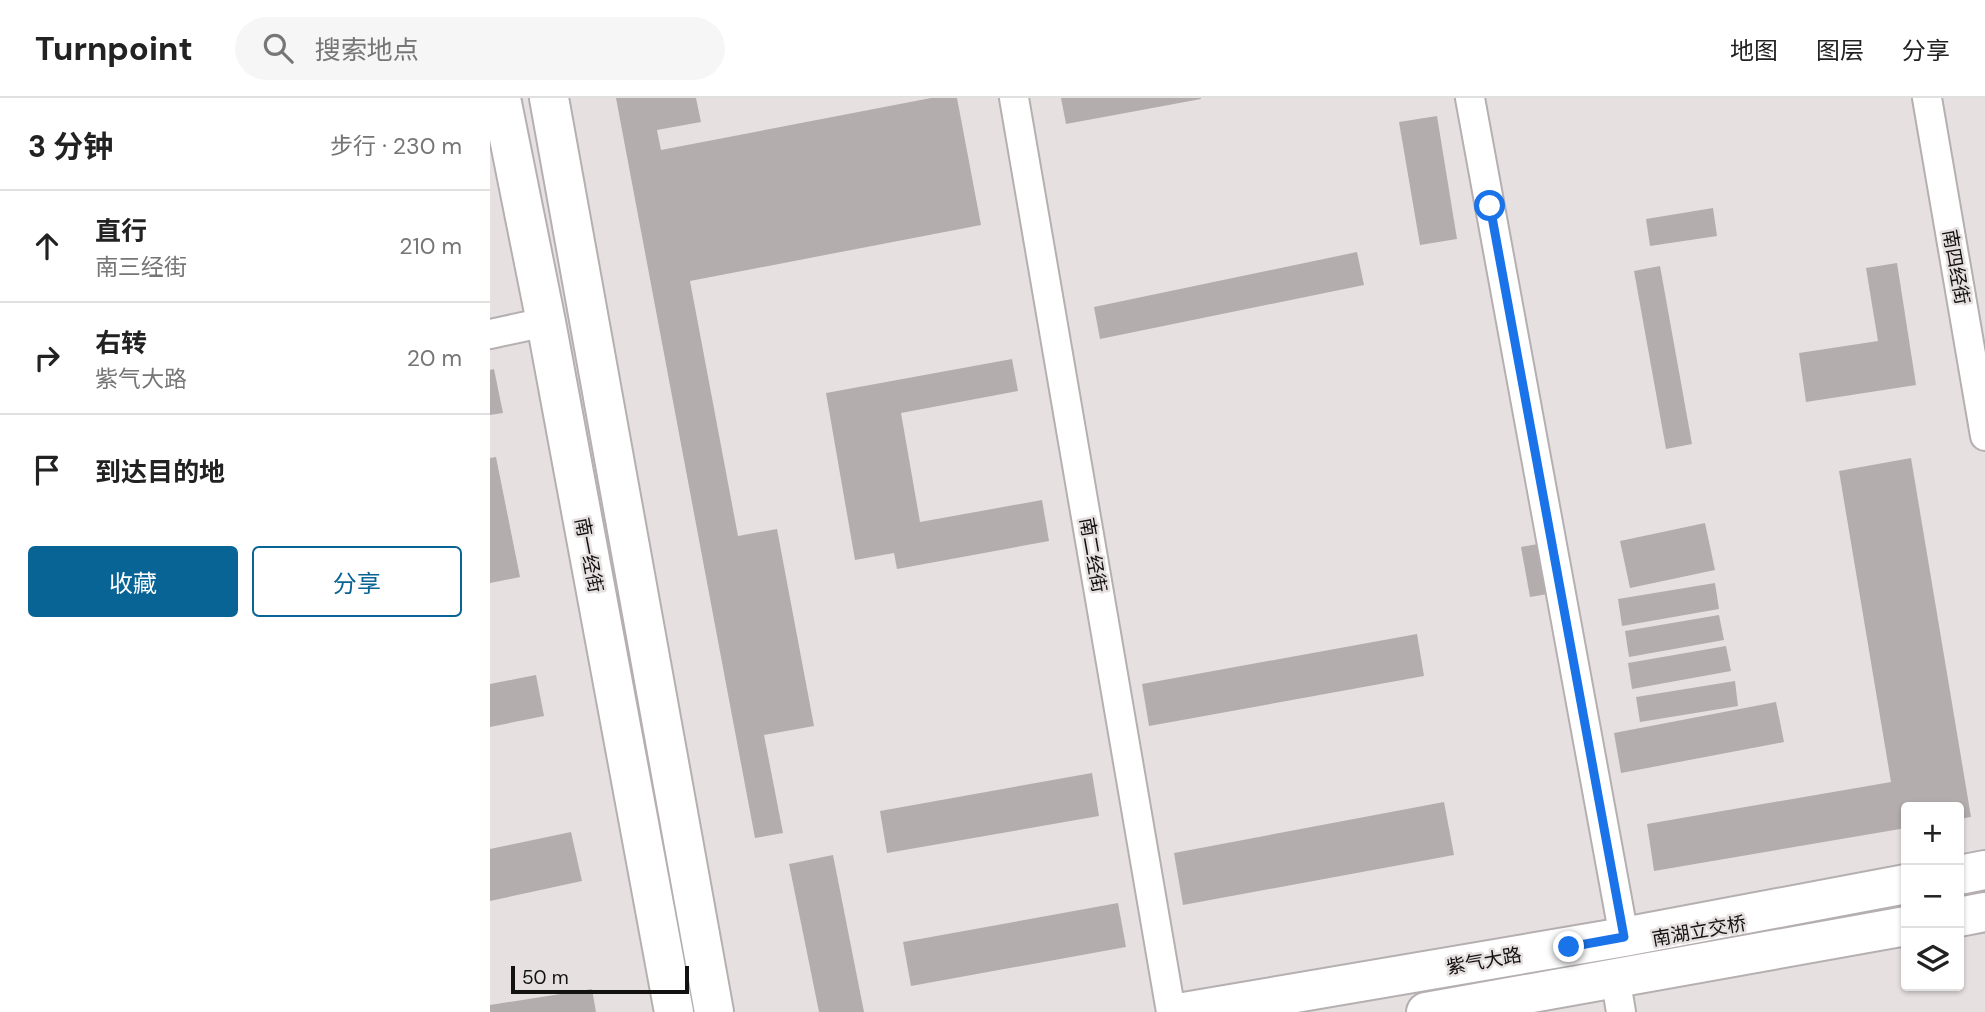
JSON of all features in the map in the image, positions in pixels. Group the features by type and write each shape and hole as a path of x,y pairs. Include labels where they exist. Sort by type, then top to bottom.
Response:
{"main road":[{"name":"南一经街","path":"501,98 546,323 674,1012"},
{"path":"549,98 714,1012"},
{"path":"1964,873 1985,870"},
{"path":"1964,883 1985,880"},
{"name":"紫气大路","path":"1184,1012 1624,937 1901,885"},
{"name":"南湖立交桥","path":"1243,1012 1901,895"},
{"path":"1964,916 1985,912"},
{"path":"1964,929 1985,926"},
{"name":"南湖立交桥","path":"1426,1012 1901,927"},
{"path":"1485,1012 1619,1000 1901,940"}],"street":[{"name":"南二经街","path":"1014,98 1171,1012"},
{"path":"1470,98 1624,937"},
{"name":"南四经街","path":"1927,98 1985,436"},
{"path":"490,334 546,323"}],"building":[{"path":"616,98 696,98 701,122 657,130 661,150 931,98 957,98 981,225 690,281 738,536 777,529 814,726 764,735 783,833 755,838"},
{"path":"1061,98 1201,98 1201,99 1066,124"},
{"path":"1437,116 1457,239 1420,245 1399,122"},
{"path":"1713,208 1717,236 1650,246 1646,219"},
{"path":"1357,252 1364,285 1100,339 1094,307"},
{"path":"1897,263 1916,385 1806,402 1799,353 1878,341 1866,268"},
{"path":"1660,266 1692,444 1666,449 1634,271"},
{"path":"1012,359 1018,391 901,413 920,522 1042,500 1049,541 897,569 894,553 855,560 826,393"},
{"path":"494,369 503,413 490,415 490,370"},
{"path":"496,457 520,577 490,583 490,458"},
{"path":"1911,458 1971,817 1964,818 1964,802 1901,802 1901,829 1654,871 1647,824 1891,782 1839,471"},
{"path":"1705,523 1715,570 1630,588 1620,541"},
{"path":"1549,542 1559,592 1530,597 1521,547"},
{"path":"1715,583 1719,609 1622,626 1618,599"},
{"path":"1719,615 1724,640 1629,657 1625,631"},
{"path":"1417,634 1424,676 1149,726 1142,684"},
{"path":"1726,646 1731,671 1632,689 1628,663"},
{"path":"536,675 544,716 490,727 490,684"},
{"path":"1735,681 1738,706 1640,722 1636,697"},
{"path":"1776,702 1784,742 1621,773 1614,733"},
{"path":"1092,773 1099,816 887,853 880,811"},
{"path":"1444,802 1454,855 1183,905 1174,853"},
{"path":"571,832 582,881 490,901 490,849"},
{"path":"833,855 864,1012 819,1012 789,864"},
{"path":"1118,903 1126,947 911,986 903,942"},
{"path":"592,989 596,1012 490,1012 490,1005"}],"route":[{"path":"1490,206 1624,937 1569,947"}]}
